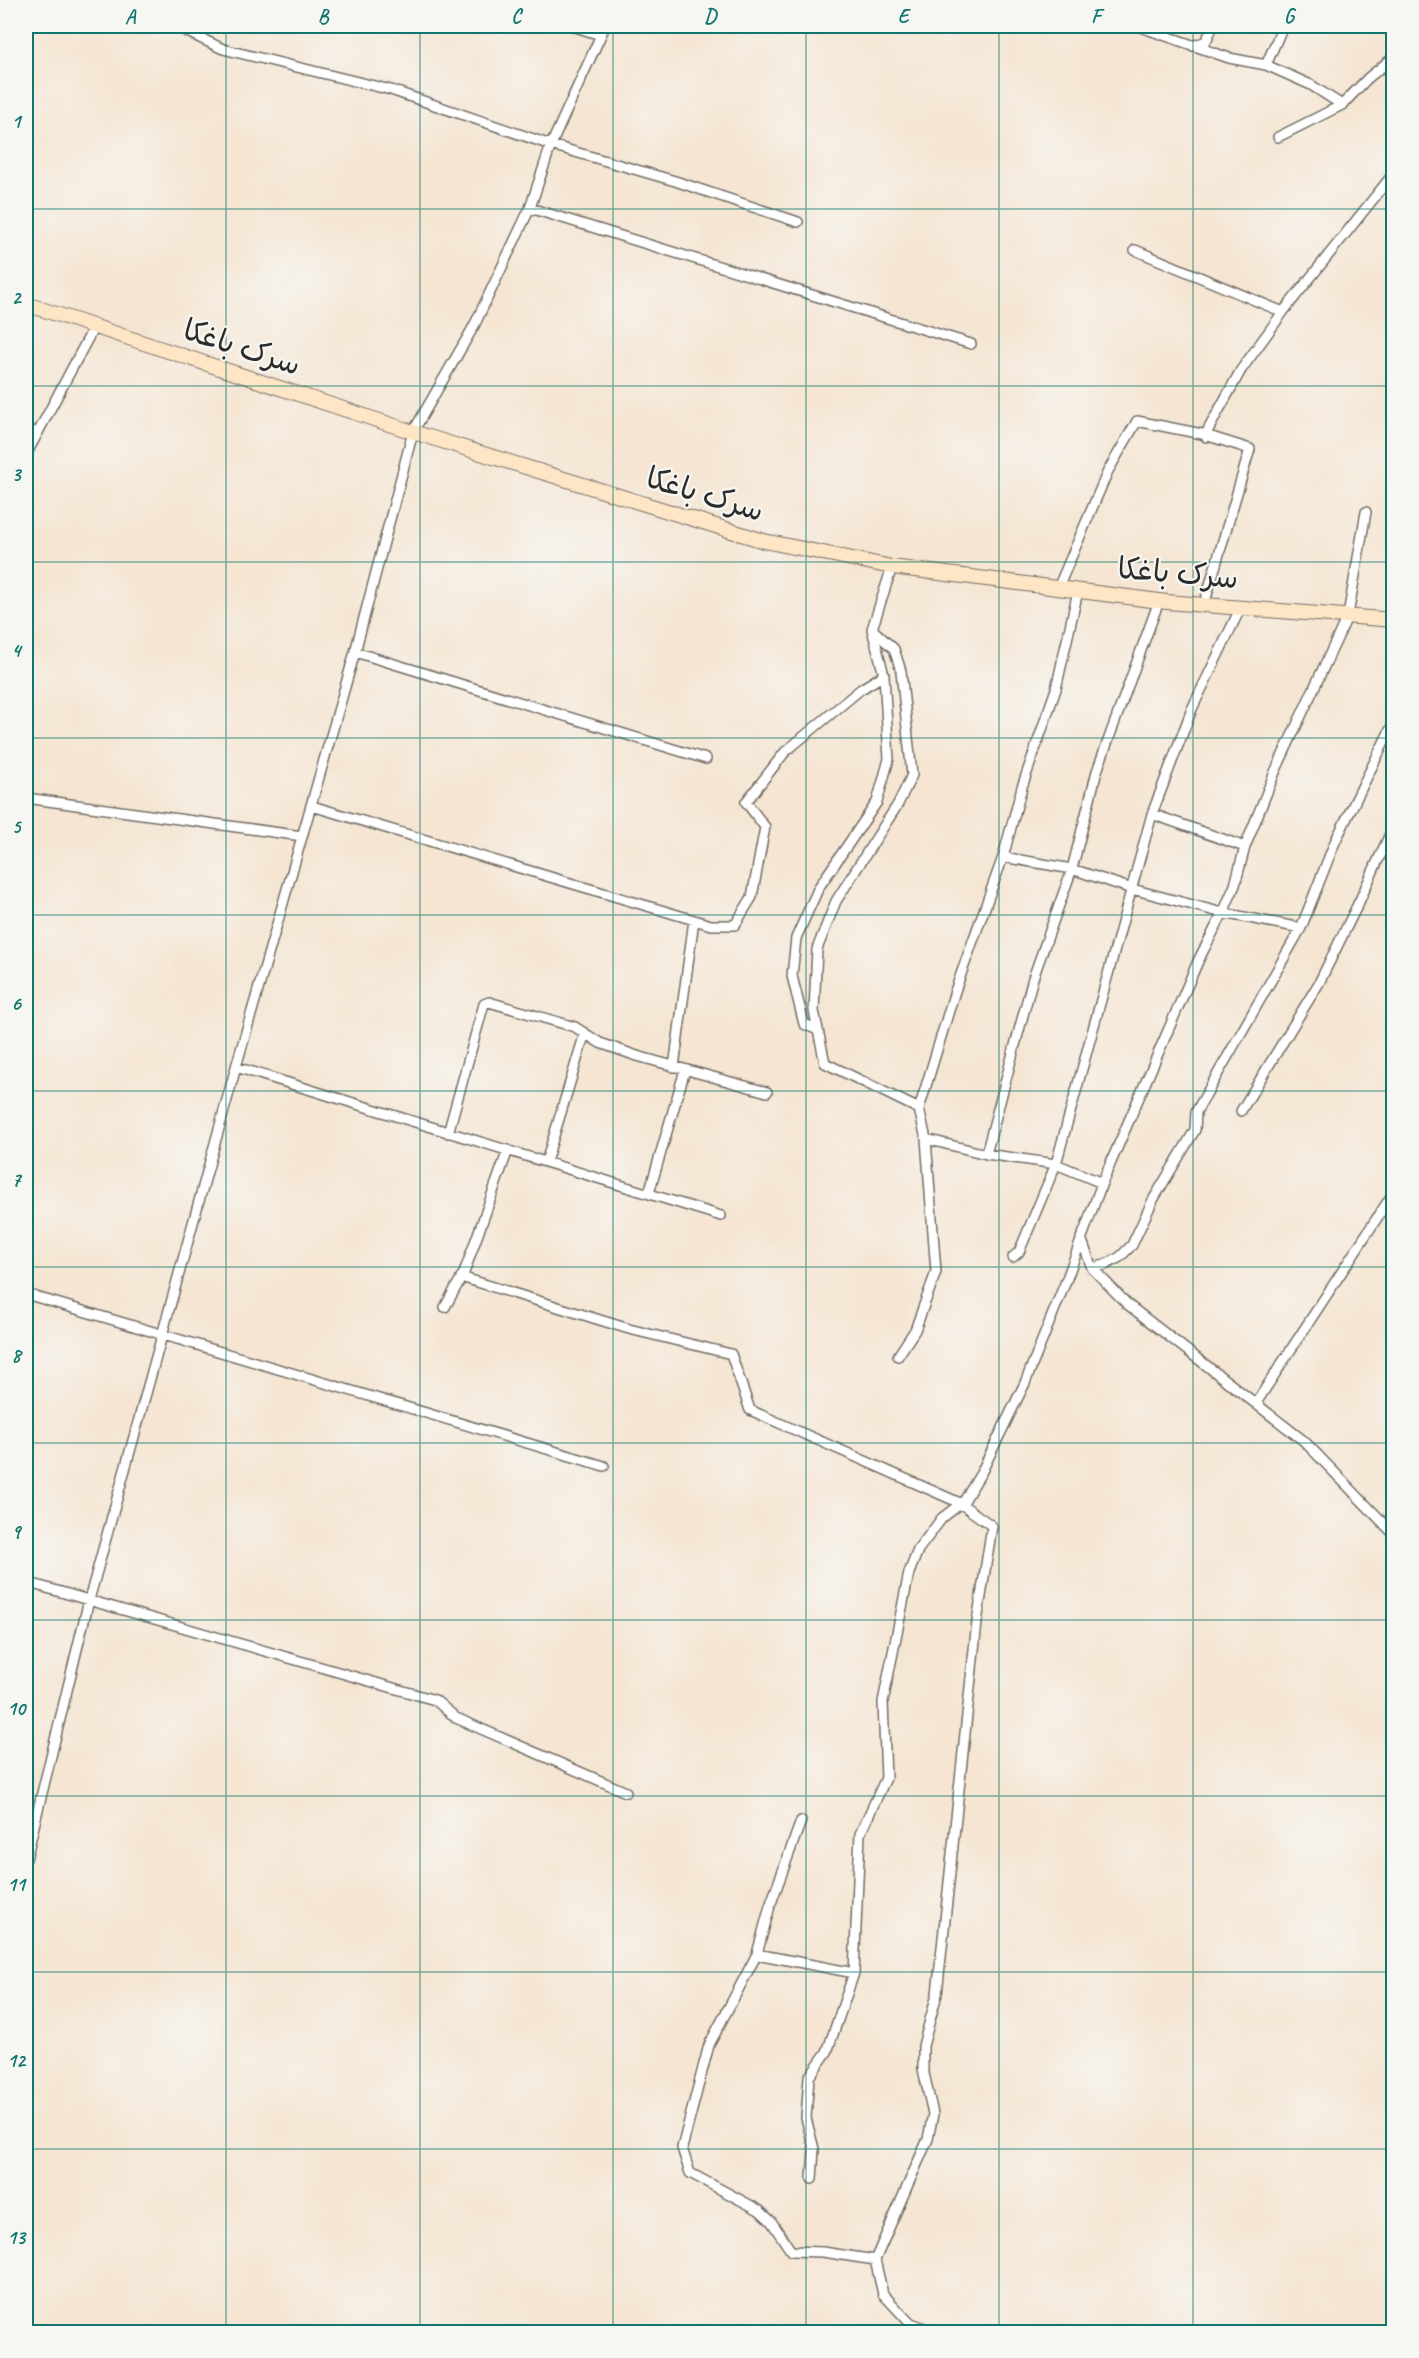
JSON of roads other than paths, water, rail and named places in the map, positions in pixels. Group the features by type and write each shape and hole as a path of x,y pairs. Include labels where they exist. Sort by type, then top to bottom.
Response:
{"street":[{"path":"175,26 223,49 391,90 551,146 675,181 798,222"},
{"path":"26,1859 89,1600 236,1067 355,652 413,432 474,326 530,208 551,146 603,30 572,26"},
{"path":"1138,26 1229,58 1266,65 1311,85 1342,105"},
{"path":"1193,46 1206,41 1213,26"},
{"path":"1266,65 1283,26"},
{"path":"1278,136 1342,105 1368,78 1394,57"},
{"path":"1206,436 1241,370 1283,312 1394,173"},
{"path":"530,208 971,344"},
{"path":"1135,250 1283,312"},
{"name":"سرک باغکا","path":"26,304 413,432 764,540 892,567 1078,591 1159,601 1394,620"},
{"path":"26,455 94,327"},
{"path":"1058,588 1108,471 1137,421 1206,436 1250,449 1204,605"},
{"path":"26,428 37,434"},
{"path":"812,2179 814,2149 806,2118 809,2077 827,2052 854,1973 860,1834 886,1778 883,1702 909,1573 918,1550 942,1518 964,1502 981,1473 1024,1383 1102,1183 1199,959 1235,885 1245,847 1275,772 1348,615 1366,512"},
{"path":"818,1030 804,1024 792,976 796,938 819,887 877,801 889,759 884,675 872,629 892,567"},
{"path":"897,1356 915,1330 936,1272 926,1139 919,1109 955,991 1003,857 1022,787 1056,689 1078,591"},
{"path":"986,1155 1033,978 1072,869 1097,771 1159,601"},
{"path":"1013,1257 1018,1252 1056,1164 1152,814 1192,709 1241,607"},
{"path":"872,629 894,649 901,671 912,775 898,804 836,901 818,949 814,1011 825,1063 919,1109"},
{"path":"355,652 706,759"},
{"path":"312,806 711,925 735,925 752,897 765,827 746,802 785,752 861,689 884,675"},
{"path":"1092,1268 1105,1266 1120,1257 1132,1245 1153,1200 1195,1130 1196,1112 1301,928 1335,842 1394,722"},
{"path":"26,798 302,836"},
{"path":"1152,814 1245,847"},
{"path":"1241,1111 1319,983 1394,825"},
{"path":"1003,857 1072,869 1132,890 1223,913 1301,928"},
{"path":"674,1066 694,920"},
{"path":"448,1133 484,1004 493,1002 575,1027 600,1043 637,1056 767,1092"},
{"path":"546,1162 585,1033"},
{"path":"236,1067 721,1216"},
{"path":"649,1194 685,1070"},
{"path":"926,1139 986,1155 1056,1164 1102,1183"},
{"path":"445,1307 464,1273 508,1150"},
{"path":"1256,1403 1394,1192"},
{"path":"1081,1238 1092,1268 1127,1304 1304,1441 1394,1534"},
{"path":"461,1277 629,1329 731,1354 750,1410 960,1503 992,1526 977,1622 937,1994 923,2046 923,2069 933,2114 928,2139 875,2260 882,2294 909,2322 934,2332"},
{"path":"26,1294 604,1466"},
{"path":"26,1582 435,1700 456,1718 626,1791"},
{"path":"801,1821 770,1906 757,1954 709,2045 682,2148 690,2173 759,2210 771,2221 791,2251 823,2252 875,2260"},
{"path":"757,1954 854,1973"}]}
